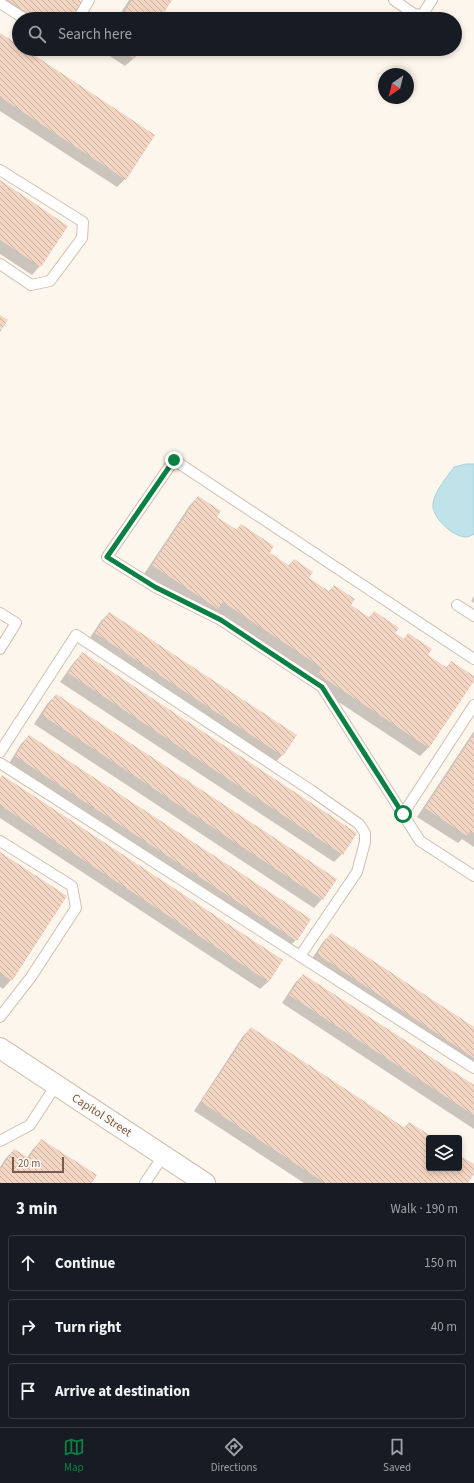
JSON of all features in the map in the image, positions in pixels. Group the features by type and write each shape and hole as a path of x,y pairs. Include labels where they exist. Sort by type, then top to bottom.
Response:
{"street":[{"name":"Capitol Street","path":"0,1048 205,1183"}],"lane":[{"path":"82,12 89,0"},
{"path":"394,0 411,12"},
{"path":"424,12 432,0"},
{"path":"0,3 14,12"},
{"path":"0,170 83,222 82,238 50,281 31,285 0,264"},
{"path":"474,659 174,460 107,557 155,587 221,620 322,687 420,841 474,876"},
{"path":"456,605 474,616"},
{"path":"0,613 16,623 0,649"},
{"path":"0,752 76,634 312,791 359,824 365,833 366,842 357,872 300,956"},
{"path":"403,814 474,705"},
{"path":"0,763 474,1068"},
{"path":"0,841 72,886 76,908 31,977 0,1017"},
{"path":"0,1141 30,1125 56,1085"},
{"path":"145,1183 163,1156"}],"water":[{"path":"474,464 474,534 465,537 454,533 443,525 435,514 433,503 439,489 454,467"}],"building":[{"path":"8,0 79,0 82,2 76,12 26,12"},
{"path":"132,0 172,0 164,12 124,12"},
{"path":"0,33 12,41 12,56 36,56 155,135 126,180 0,97"},
{"path":"0,180 68,226 41,267 0,240"},
{"path":"0,315 8,320 0,332"},
{"path":"198,496 221,511 217,517 237,530 241,524 274,546 270,553 290,566 294,559 313,572 309,578 330,592 334,585 355,599 351,605 370,618 374,611 399,628 395,633 404,639 408,633 432,649 428,655 447,668 451,661 474,676 474,681 429,748 318,674 322,668 223,602 218,609 152,565"},
{"path":"109,612 297,735 283,756 95,633"},
{"path":"82,652 357,833 343,855 68,673"},
{"path":"56,694 337,879 323,900 42,715"},
{"path":"474,734 474,833 470,831 467,836 425,808"},
{"path":"29,735 311,919 297,941 15,756"},
{"path":"2,775 283,960 269,982 0,805 0,778"},
{"path":"0,852 67,896 12,981 0,973"},
{"path":"331,933 474,1027 474,1058 317,954"},
{"path":"303,974 474,1085 474,1115 289,995"},
{"path":"251,1027 405,1128 409,1122 429,1135 426,1135 426,1171 462,1171 462,1157 474,1164 474,1174 468,1183 325,1183 201,1102"},
{"path":"41,1139 97,1175 92,1183 0,1183 0,1170 14,1149 29,1158"}],"route":[{"path":"174,460 107,557 155,587 221,620 322,687 403,814"}]}
